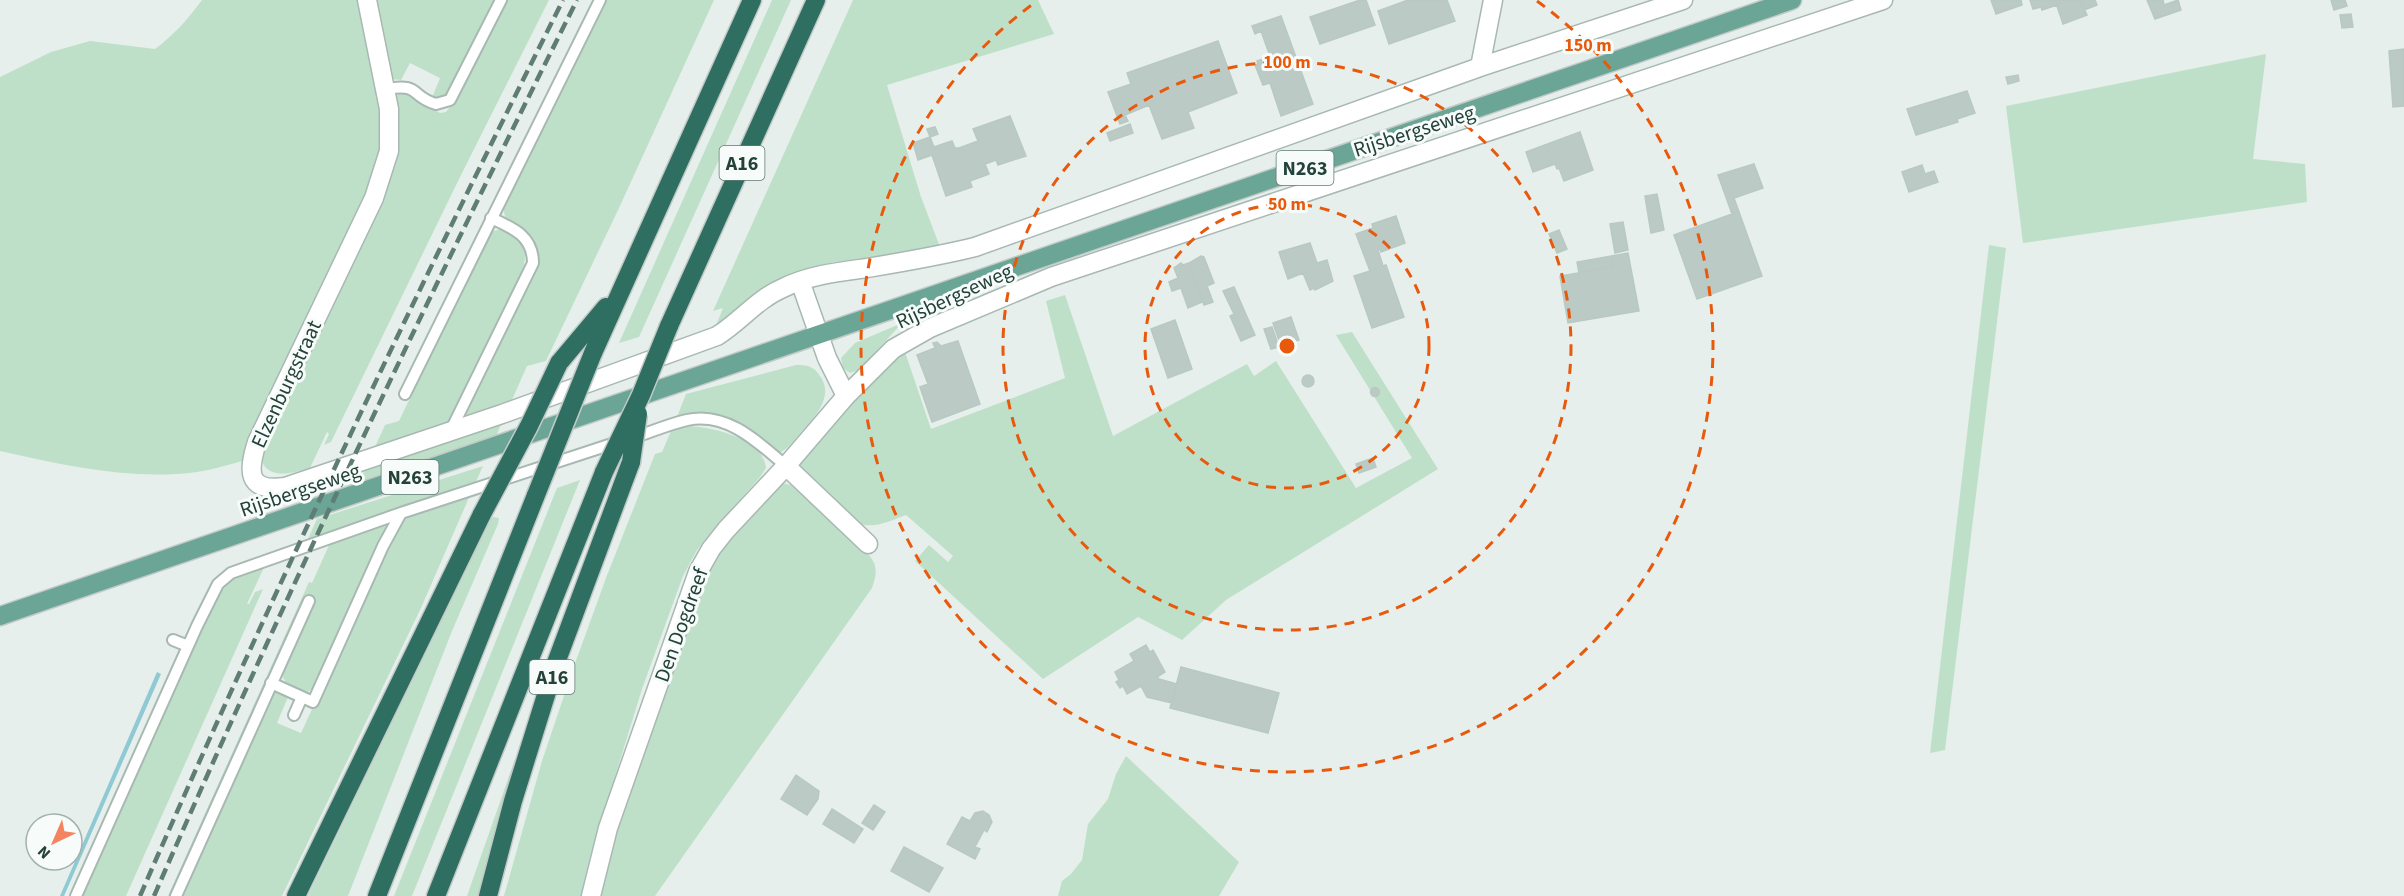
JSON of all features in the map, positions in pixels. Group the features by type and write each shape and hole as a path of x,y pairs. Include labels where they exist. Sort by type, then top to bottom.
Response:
{"highway":[{"name":"A16","path":"377,896 593,353 752,0"},
{"name":"A16","path":"436,896 604,472 816,0"},
{"name":"A16","path":"296,896 482,514 529,426 559,363 619,292"},
{"name":"A16","path":"488,896 513,801 556,663 631,462 641,394"}],"main road":[{"name":"Rijsbergseweg","path":"0,616 466,458 668,385 819,336 1792,0"}],"street":[{"name":"Elzenburgstraat","path":"367,0 386,89 390,129 388,151 374,198 257,442 250,465 251,472 260,486 271,489 285,487 502,414 717,336 735,324 766,297 800,281"},
{"path":"1480,67 1493,0"},
{"name":"Rijsbergseweg","path":"800,281 822,275 939,256 975,247 1480,67 1683,0"},
{"name":"Rijsbergseweg","path":"846,396 893,349 930,328 1051,276 1883,0"},
{"path":"800,281 834,375 846,396"},
{"name":"Den Dogdreef","path":"591,896 608,828 698,572 711,549 726,530 786,466 846,396"},
{"path":"786,466 868,544"}],"lane":[{"path":"386,89 403,86 411,88 422,99 436,104 450,100 501,0"},
{"path":"405,394 600,0"},
{"path":"451,430 533,263 533,254 527,239 491,218"},
{"path":"76,896 213,592 224,578 260,562 401,513 687,420 718,422 744,431 786,466"},
{"path":"272,683 313,702 383,546 401,513"},
{"path":"176,896 309,601"},
{"path":"173,639 188,646"},
{"path":"294,715 302,697"}],"green space":[{"path":"202,0 361,0 384,133 377,173 242,461 197,472 147,474 98,470 0,451 0,77 51,52 90,41 155,49 180,26"},
{"path":"373,0 497,0 450,94 437,99 432,98 440,78 410,63 401,80 390,79"},
{"path":"505,0 549,0 331,442 324,445 329,434 327,432 310,468 285,474 272,472 263,464 263,443 379,199 397,95 404,92 440,113 446,112 455,100"},
{"path":"607,0 714,0 546,361 527,366 511,402 467,415 465,413 535,258 503,221 505,217 503,206"},
{"path":"772,0 791,0 639,337 619,343"},
{"path":"853,0 1038,0 1054,34 887,85 921,197 943,255 918,259 833,262 791,278 715,328 723,308 713,311"},
{"path":"2266,54 2253,159 2305,164 2307,202 2023,243 2006,106"},
{"path":"500,227 515,236 523,245 525,257 522,274 452,421 374,449 385,425 399,421 490,232"},
{"path":"1989,245 2006,248 1945,750 1930,753"},
{"path":"1065,295 1113,436 1247,364 1254,376 1276,361 1356,488 1412,458 1336,335 1352,332 1438,469 1226,600 1182,640 1138,617 1043,679 915,561 929,545 948,562 953,556 906,515 874,525 853,522 798,469 799,461 809,448 904,349 931,429 1065,378 1046,301"},
{"path":"902,323 859,370 850,373 843,368 841,358 855,343"},
{"path":"796,365 810,367 818,373 824,384 824,399 812,420 781,452 777,452 752,433 690,415 677,417 686,394"},
{"path":"502,422 495,439 358,484 367,465"},
{"path":"688,426 735,436 756,449 763,458 766,468 697,550 683,576 642,689 589,861 581,896 504,896 542,761 606,578 655,454 662,452 671,431"},
{"path":"483,466 474,486 308,539 317,519"},
{"path":"580,480 412,896 394,896 557,488"},
{"path":"781,483 791,485 867,552 875,568 872,588 655,896 599,896 620,818 699,588 715,553"},
{"path":"471,493 421,608 282,896 181,896 271,691 277,691 288,697 277,723 301,733 386,549 405,519"},
{"path":"493,517 499,518 498,524 452,631 348,896 308,896 489,522"},
{"path":"393,523 316,686 305,694 287,685 281,673 171,896 168,896 309,582 312,583 330,543"},
{"path":"266,563 247,604 255,592 263,589 126,896 80,896 221,586 234,576"},
{"path":"1126,756 1239,862 1219,896 1058,896 1062,881 1082,860 1088,824 1108,799 1116,774"},
{"path":"515,759 518,761 481,896 467,896"}],"water":[{"path":"157,672 161,674 84,850 84,841"},
{"path":"70,872 74,872 64,896 60,896"}],"building":[{"path":"1366,0 1375,25 1320,44 1310,17"},
{"path":"1408,0 1447,0 1455,21 1389,44 1378,11"},
{"path":"1991,0 2021,0 2022,5 1996,14"},
{"path":"2030,0 2055,0 2057,5 2042,10 2041,7 2033,9"},
{"path":"2055,0 2080,0 2087,15 2063,24"},
{"path":"2080,0 2095,0 2097,5 2084,10"},
{"path":"2147,0 2163,0 2164,5 2178,0 2181,10 2155,19"},
{"path":"2331,0 2345,0 2347,6 2334,10"},
{"path":"2351,14 2353,27 2342,28 2340,15"},
{"path":"1281,16 1313,104 1281,116 1270,83 1263,85 1255,65 1258,64 1257,61 1268,57 1271,59 1261,31 1255,34 1252,26"},
{"path":"1218,41 1237,93 1188,112 1194,128 1162,139 1149,105 1125,115 1128,121 1120,124 1108,92 1131,84 1127,73"},
{"path":"2404,49 2404,106 2393,107 2389,51"},
{"path":"2018,75 2019,81 2008,84 2006,77"},
{"path":"1967,91 1975,113 1957,119 1958,122 1916,135 1907,109"},
{"path":"1010,116 1026,156 998,165 996,160 985,164 989,174 970,181 972,187 946,196 932,155 918,160 913,143 930,137 934,147 952,141 955,148 959,148 978,141 973,129"},
{"path":"1130,124 1133,133 1110,141 1107,133"},
{"path":"935,127 938,134 930,137 927,129"},
{"path":"1580,132 1593,170 1564,181 1555,164 1533,172 1526,152"},
{"path":"1754,164 1763,188 1734,198 1762,276 1697,299 1674,235 1732,214 1718,175"},
{"path":"1922,165 1925,174 1934,171 1938,182 1909,192 1902,172"},
{"path":"1657,194 1664,230 1651,233 1645,196"},
{"path":"1396,216 1405,243 1381,252 1380,249 1378,250 1383,266 1386,265 1404,317 1372,328 1354,276 1370,271 1356,234 1373,228 1372,224"},
{"path":"1623,222 1628,250 1615,253 1610,224"},
{"path":"1559,230 1567,249 1557,253 1549,234"},
{"path":"1310,243 1317,263 1327,260 1333,281 1315,290 1314,288 1310,290 1303,273 1288,279 1279,252"},
{"path":"1628,253 1639,311 1568,323 1560,276 1613,267 1611,256"},
{"path":"1201,256 1204,257 1214,283 1207,286 1213,302 1204,305 1189,263"},
{"path":"1611,256 1613,267 1579,273 1577,262"},
{"path":"1181,263 1183,265 1189,263 1202,302 1188,308 1181,288 1172,291 1169,282 1178,278 1174,268"},
{"path":"1234,287 1255,335 1241,341 1230,316 1234,314 1223,291"},
{"path":"1291,317 1299,340 1281,346 1273,323"},
{"path":"1175,320 1192,369 1168,378 1151,329"},
{"path":"1272,327 1279,347 1271,349 1264,329"},
{"path":"958,341 980,404 932,422 920,387 928,384 917,355 935,348 933,343 937,342 941,346"},
{"path":"1308,375 1314,381 1308,387 1302,381"},
{"path":"1375,387 1380,392 1375,397 1370,392"},
{"path":"1373,458 1376,467 1359,473 1356,464"},
{"path":"1146,645 1150,652 1153,650 1165,672 1157,677 1177,684 1172,703 1147,697 1141,686 1127,694 1123,686 1120,688 1116,682 1119,680 1115,672 1134,661 1130,654"},
{"path":"1181,667 1279,693 1268,733 1170,708"},
{"path":"796,775 819,791 818,799 807,815 781,799"},
{"path":"874,805 885,812 873,830 862,823"},
{"path":"832,809 863,829 854,843 823,824"},
{"path":"983,811 989,815 992,822 987,832 984,830 975,847 980,849 975,859 947,844 962,817 970,821 975,813"},
{"path":"904,847 943,868 929,892 891,871"}],"railway":[{"path":"140,896 293,557 453,222 563,0"},
{"path":"154,896 307,557 467,222 577,0"}]}
